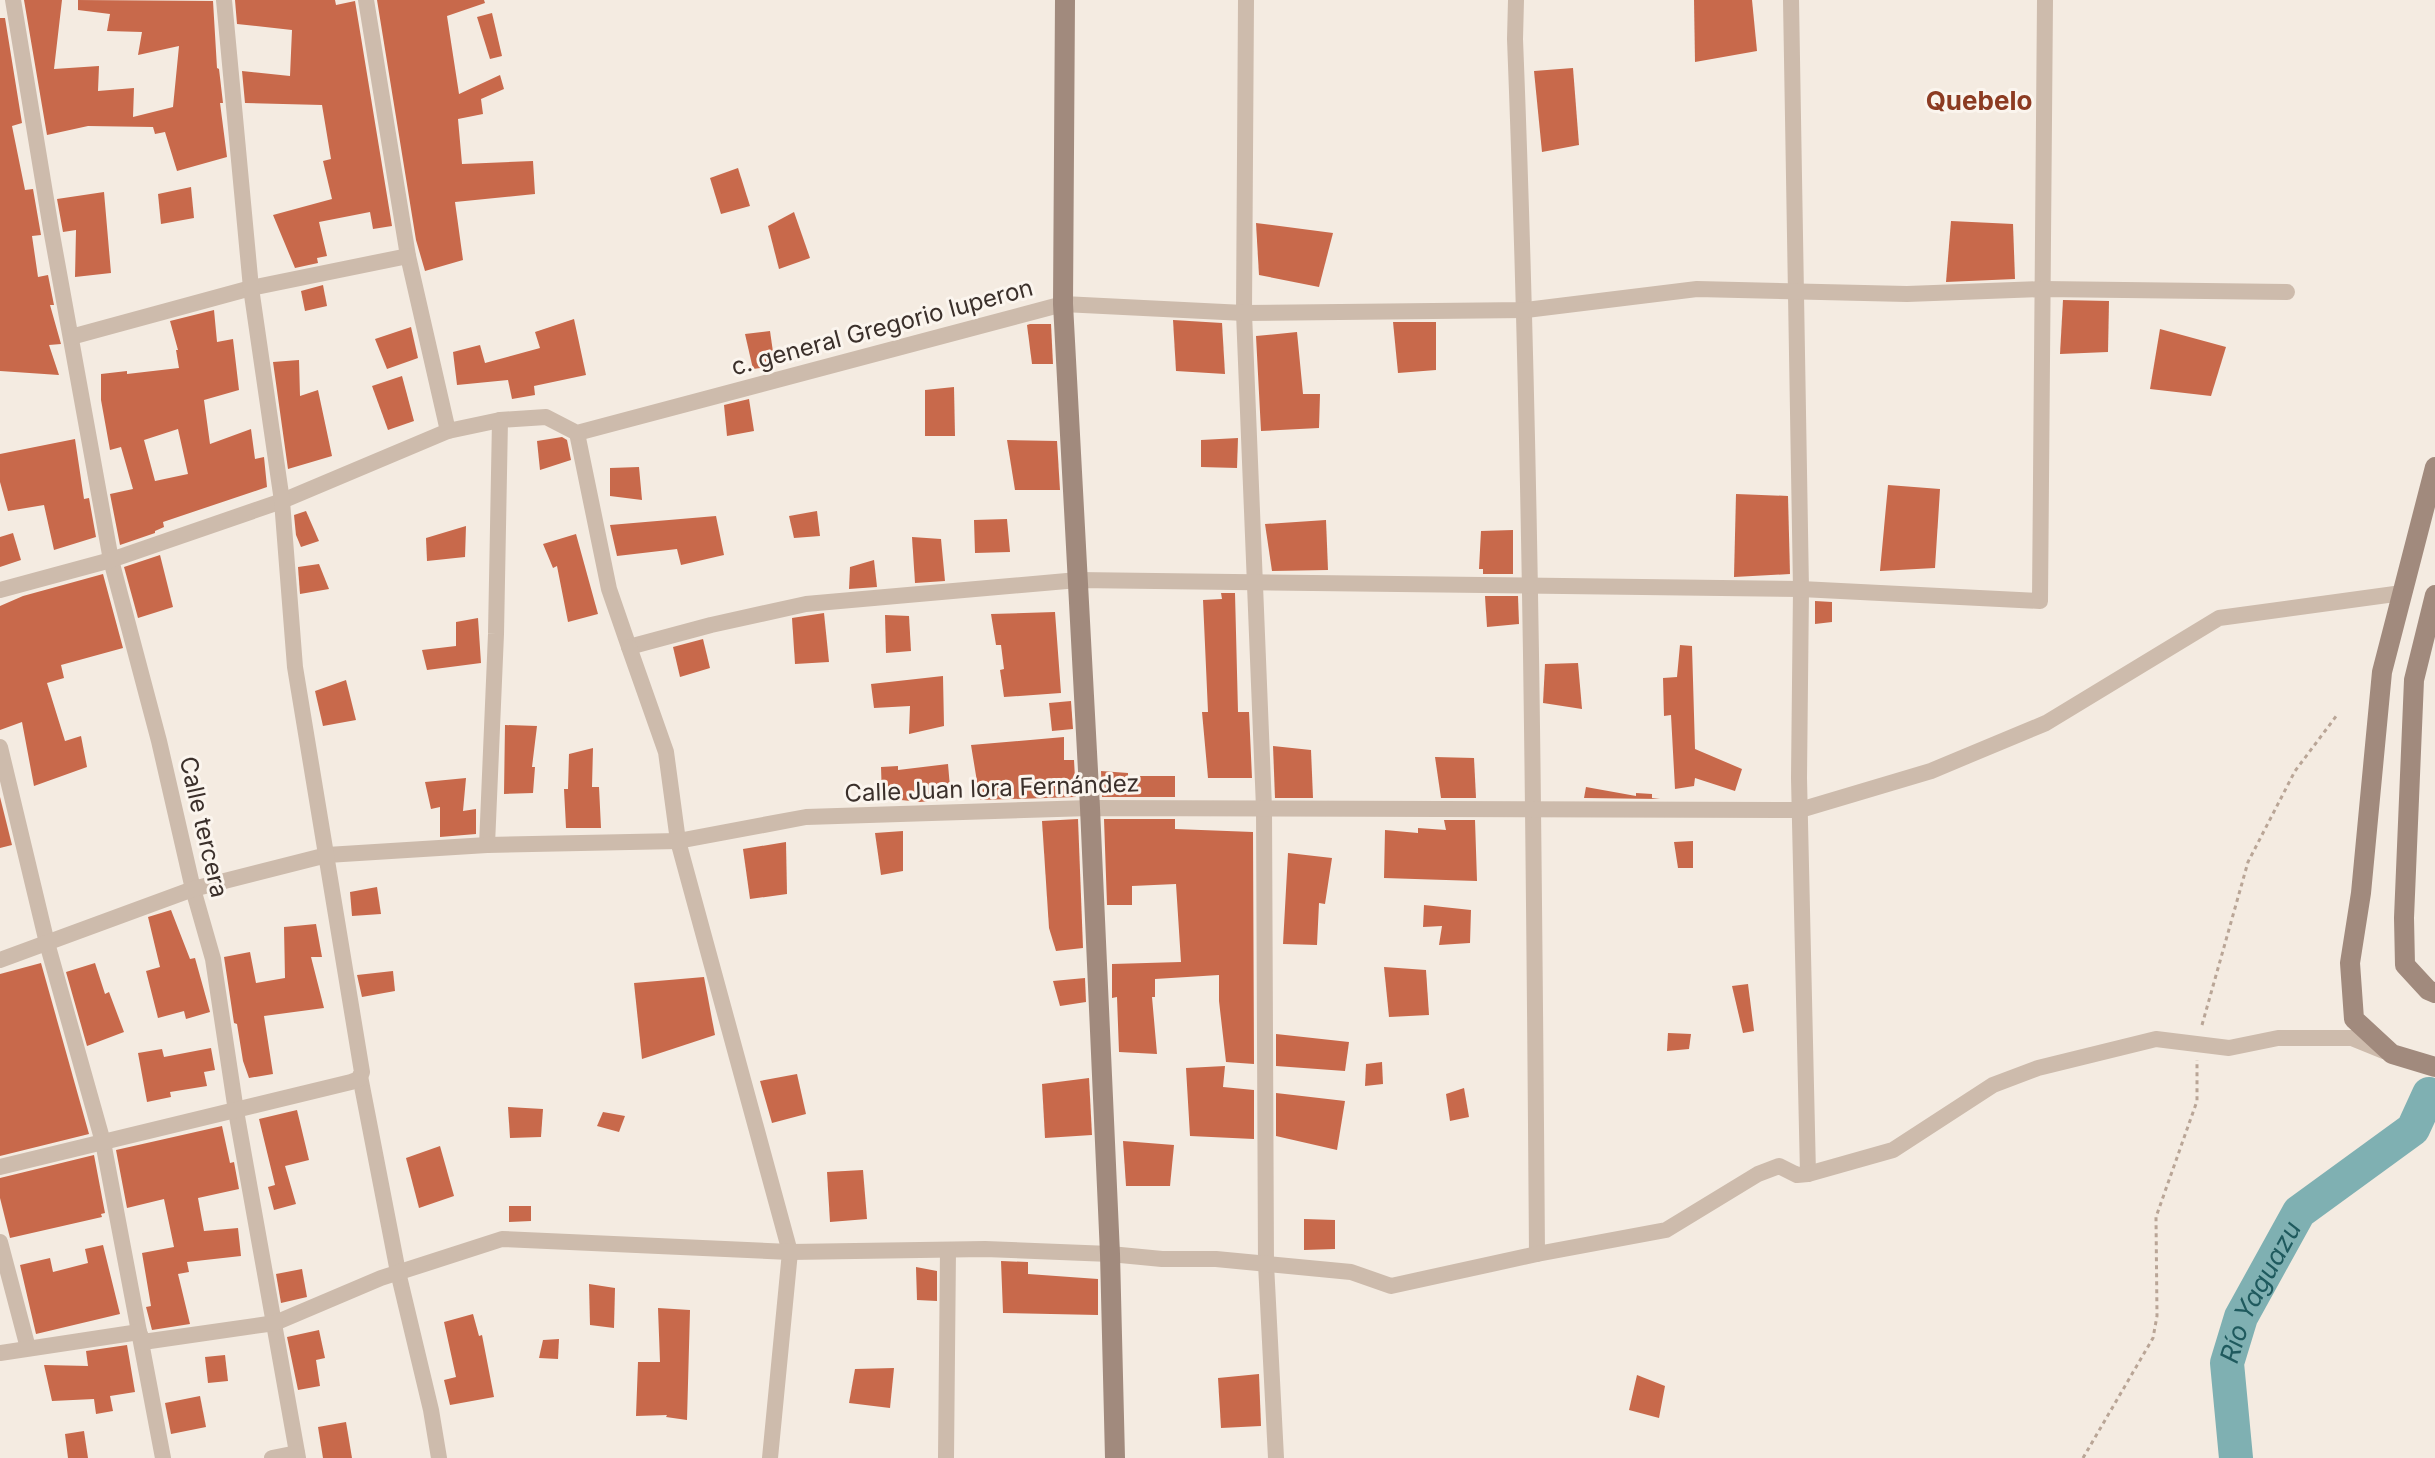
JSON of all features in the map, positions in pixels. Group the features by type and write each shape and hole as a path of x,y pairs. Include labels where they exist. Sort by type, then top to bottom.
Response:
{"main road":[{"path":"1065,0 1063,304 1090,808 1110,1254 1115,1458"},
{"path":"2435,467 2382,672 2361,893 2350,963 2354,1019 2392,1054 2435,1067"},
{"path":"2435,595 2414,680 2404,918 2405,965 2428,990 2435,993"}],"street":[{"name":"Calle tercera","path":"13,0 111,560 213,959 236,1111 296,1450"},
{"path":"224,0 251,288 282,501 295,667 362,1072 360,1076 398,1272 431,1410 439,1458"},
{"path":"366,0 408,256 448,431"},
{"path":"1246,0 1244,313 1264,808 1266,1264 1276,1458"},
{"path":"1516,0 1526,310 1537,1254"},
{"path":"1791,0 1801,589 1800,810 1808,1174"},
{"path":"629,647 806,604 1078,580 1801,589 2040,601 2045,0"},
{"path":"71,337 251,288 408,256"},
{"name":"c. general Gregorio luperon","path":"577,433 1063,304 1244,313 1526,310 1697,289 1907,294 2043,289 2287,292"},
{"path":"0,590 111,560 282,501 448,431 500,420 546,417 577,433 609,589 666,752 678,841 790,1252 770,1458"},
{"path":"487,845 496,634 500,420"},
{"name":"Calle Juan lora Fernández","path":"0,960 193,889 327,855 487,845 678,841 806,817 1090,808 1800,810 1931,771 2046,723 2219,618 2402,593"},
{"path":"0,747 47,943 103,1142 163,1458"},
{"path":"139,1332 143,1342 275,1323 398,1272 502,1239 790,1252 948,1250 1110,1254 1351,1272 1391,1286 1666,1230 1758,1174 1779,1166 1797,1175 1808,1174 1893,1150 1993,1085 2038,1068 2156,1039 2229,1048 2278,1038 2352,1038 2392,1054"},
{"path":"0,1167 351,1082 360,1076"},
{"path":"0,1242 28,1348"},
{"path":"946,1458 948,1250"},
{"path":"0,1353 139,1332"},
{"path":"272,1458 296,1450"}],"path":[{"path":"2083,1458 2153,1338 2157,1316 2156,1217 2197,1101 2197,1046 2248,862 2295,771 2337,715"}],"building":[{"path":"24,0 62,0 54,69 99,66 98,91 134,88 133,117 173,107 179,46 138,55 142,32 107,31 110,14 78,10 78,0 213,1 227,157 177,171 165,132 155,134 153,127 88,126 47,135"},
{"path":"235,0 335,0 336,5 355,1 392,226 373,229 370,212 319,222 327,256 317,258 318,263 295,268 273,215 332,199 323,161 331,159 322,105 245,103 242,71 290,76 292,30 237,24"},
{"path":"377,0 484,0 485,3 447,16 459,94 500,75 504,89 481,99 483,114 458,119 462,164 533,161 535,194 455,202 463,260 425,271 416,240"},
{"path":"1694,0 1752,0 1757,51 1695,62"},
{"path":"492,13 502,56 490,59 477,17"},
{"path":"0,18 5,18 22,123 12,126 25,190 33,189 41,235 32,236 38,277 48,275 54,305 50,305 61,344 49,345 59,375 0,371"},
{"path":"1573,68 1579,145 1542,152 1534,71"},
{"path":"738,168 750,206 721,214 710,178"},
{"path":"191,187 194,218 161,224 158,194"},
{"path":"104,192 111,273 75,277 76,230 63,232 57,199"},
{"path":"794,212 810,258 779,269 768,226"},
{"path":"1951,221 2013,224 2015,279 1946,282"},
{"path":"1256,223 1333,233 1319,287 1259,275"},
{"path":"323,285 327,306 305,311 301,291"},
{"path":"2063,300 2109,301 2108,352 2060,354"},
{"path":"214,310 217,342 233,339 239,390 204,400 210,444 251,429 255,459 264,457 267,487 163,522 164,527 155,533 120,545 110,494 133,489 121,447 110,450 101,400 101,374 179,368 178,350 170,321","holes":["178,429 188,474 155,481 144,440"]},
{"path":"574,319 586,375 534,386 535,395 512,399 508,380 457,385 453,352 480,345 485,363 540,348 535,332"},
{"path":"1173,320 1222,323 1225,374 1176,371"},
{"path":"1393,322 1436,322 1436,370 1398,373"},
{"path":"1051,324 1053,364 1032,364 1027,325"},
{"path":"411,327 418,358 387,369 375,339"},
{"path":"2160,329 2226,347 2211,396 2150,389"},
{"path":"770,331 775,366 753,369 745,334"},
{"path":"1297,332 1303,394 1320,394 1319,428 1261,431 1256,336"},
{"path":"299,360 300,396 318,390 332,456 288,469 273,362"},
{"path":"402,376 414,421 388,430 372,386"},
{"path":"954,387 955,436 925,436 925,390"},
{"path":"749,399 754,431 727,436 724,405"},
{"path":"562,437 567,440 571,460 540,470 537,441"},
{"path":"1238,438 1237,468 1201,467 1201,440"},
{"path":"75,439 84,499 89,498 96,537 54,550 44,505 8,511 0,482 0,454"},
{"path":"1007,440 1057,441 1060,490 1015,490"},
{"path":"639,467 642,500 610,496 610,468"},
{"path":"1888,485 1940,489 1935,568 1880,571"},
{"path":"1736,494 1788,496 1790,574 1734,577"},
{"path":"306,511 319,541 301,547 294,515"},
{"path":"817,511 820,536 794,538 789,516"},
{"path":"716,516 724,555 681,565 677,549 617,556 610,525"},
{"path":"1007,519 1010,552 975,553 974,520"},
{"path":"1326,520 1328,570 1272,571 1265,524"},
{"path":"466,526 465,557 427,561 426,538"},
{"path":"1513,530 1513,574 1483,574 1483,569 1479,569 1481,531"},
{"path":"13,533 21,560 0,567 0,537"},
{"path":"576,534 598,614 568,622 557,566 553,568 543,544"},
{"path":"912,537 941,539 945,581 915,583"},
{"path":"160,555 173,607 138,618 124,567"},
{"path":"874,560 877,587 849,589 850,567"},
{"path":"319,564 329,589 300,594 298,567"},
{"path":"103,574 123,648 61,665 64,678 47,683 65,741 81,736 87,767 34,786 22,722 0,730 0,606 23,596"},
{"path":"1221,593 1235,593 1238,712 1249,712 1252,778 1208,778 1202,712 1208,712 1203,600 1222,599"},
{"path":"1485,596 1518,596 1519,624 1487,627"},
{"path":"1815,601 1832,602 1832,622 1815,624"},
{"path":"1055,612 1061,693 1004,697 1000,670 1004,669 1001,645 996,645 991,614"},
{"path":"824,613 829,662 795,664 792,618"},
{"path":"885,615 909,616 911,651 886,653"},
{"path":"478,618 481,663 427,670 422,650 456,646 456,622"},
{"path":"703,639 710,668 680,677 673,647"},
{"path":"1680,645 1692,646 1695,749 1742,769 1735,791 1695,778 1694,786 1675,789 1671,715 1664,716 1663,678 1677,677"},
{"path":"1578,663 1582,709 1543,703 1545,664"},
{"path":"943,676 944,726 909,734 910,706 874,708 871,684"},
{"path":"346,680 356,720 323,726 315,691"},
{"path":"1071,701 1073,729 1052,731 1049,703"},
{"path":"505,725 537,726 532,767 535,767 533,793 504,794"},
{"path":"1064,737 1064,760 1074,760 1076,797 980,800 971,745"},
{"path":"1273,746 1311,750 1313,798 1275,798"},
{"path":"593,748 592,787 599,787 601,828 566,828 564,789 568,789 569,754"},
{"path":"1435,757 1474,758 1476,798 1441,798"},
{"path":"948,764 951,799 920,802 882,798 881,767 898,766 898,770"},
{"path":"1101,771 1128,773 1128,776 1175,776 1175,797 1102,797"},
{"path":"466,778 463,811 476,809 476,834 440,837 440,807 431,809 425,782"},
{"path":"1586,787 1636,796 1636,793 1652,794 1652,798 1660,799 1584,798"},
{"path":"0,797 12,845 0,848"},
{"path":"1078,819 1083,948 1056,951 1049,928 1042,821"},
{"path":"1104,819 1175,819 1175,829 1253,832 1254,1064 1226,1062 1219,975 1155,979 1155,997 1152,997 1157,1054 1119,1052 1117,997 1112,998 1112,964 1181,962 1176,884 1132,886 1132,905 1107,905"},
{"path":"1444,820 1475,820 1477,881 1384,878 1385,830 1418,833 1418,828 1446,830"},
{"path":"903,831 903,871 881,875 875,833"},
{"path":"1693,841 1693,868 1678,868 1674,842"},
{"path":"786,842 787,894 750,899 743,849"},
{"path":"1288,853 1332,858 1325,904 1319,903 1317,945 1283,944"},
{"path":"377,887 381,914 352,916 350,892"},
{"path":"1424,905 1471,910 1470,943 1439,945 1442,926 1423,927"},
{"path":"171,910 190,959 195,958 210,1012 186,1019 184,1011 158,1018 146,971 160,967 148,917"},
{"path":"316,924 322,957 311,957 324,1008 264,1016 273,1074 249,1078 237,1024 234,1023 224,957 250,952 256,983 285,978 284,927"},
{"path":"41,963 89,1134 0,1156 0,974"},
{"path":"95,963 105,994 109,992 124,1032 87,1046 66,972"},
{"path":"1384,967 1426,970 1429,1015 1389,1017"},
{"path":"393,971 395,991 362,997 357,975"},
{"path":"704,977 715,1035 642,1059 634,983"},
{"path":"1085,978 1086,1002 1060,1006 1053,981"},
{"path":"1748,984 1754,1031 1743,1033 1732,986"},
{"path":"1668,1033 1691,1034 1689,1049 1667,1051"},
{"path":"1276,1034 1349,1042 1345,1071 1276,1066"},
{"path":"211,1048 215,1070 204,1072 207,1086 170,1092 171,1097 147,1102 138,1053 162,1049 164,1057"},
{"path":"1382,1062 1383,1084 1365,1086 1366,1064"},
{"path":"1225,1066 1223,1087 1254,1090 1254,1139 1190,1136 1186,1068"},
{"path":"797,1074 806,1114 772,1123 760,1081"},
{"path":"1089,1078 1092,1135 1045,1138 1042,1084"},
{"path":"1464,1088 1469,1117 1450,1121 1446,1094"},
{"path":"1276,1093 1345,1101 1337,1150 1276,1136"},
{"path":"508,1107 543,1109 541,1137 510,1138"},
{"path":"297,1110 309,1160 285,1166 296,1204 274,1210 268,1187 275,1185 259,1119"},
{"path":"603,1112 625,1116 619,1132 597,1126"},
{"path":"222,1126 239,1189 198,1198 204,1231 238,1228 241,1256 187,1262 189,1272 178,1274 190,1324 152,1330 146,1307 151,1306 142,1253 174,1247 164,1199 127,1208 116,1150"},
{"path":"1123,1141 1174,1145 1170,1186 1126,1186"},
{"path":"440,1146 454,1196 419,1208 406,1158"},
{"path":"94,1155 105,1213 101,1214 102,1217 10,1238 0,1198 0,1178"},
{"path":"863,1170 867,1219 830,1222 827,1172"},
{"path":"509,1206 531,1206 531,1221 509,1222"},
{"path":"1304,1219 1335,1220 1335,1249 1304,1250"},
{"path":"103,1245 120,1314 36,1334 20,1265 50,1258 53,1272 88,1263 85,1249"},
{"path":"1001,1261 1028,1262 1028,1274 1098,1279 1098,1315 1003,1313"},
{"path":"916,1267 937,1271 937,1301 917,1300"},
{"path":"302,1269 307,1297 281,1303 276,1274"},
{"path":"589,1284 615,1288 614,1328 590,1325"},
{"path":"658,1308 690,1310 687,1420 667,1415 636,1416 638,1362 660,1362"},
{"path":"473,1314 479,1336 482,1335 494,1397 450,1405 444,1380 456,1377 444,1322"},
{"path":"319,1330 325,1358 316,1360 320,1386 298,1390 287,1337"},
{"path":"559,1339 558,1359 539,1358 543,1340"},
{"path":"127,1345 135,1392 110,1396 113,1411 96,1414 94,1399 52,1401 44,1365 88,1366 86,1351"},
{"path":"225,1355 228,1381 208,1383 205,1357"},
{"path":"894,1368 890,1408 849,1403 855,1369"},
{"path":"1259,1374 1261,1426 1221,1428 1218,1378"},
{"path":"1637,1375 1665,1386 1659,1418 1629,1410"},
{"path":"200,1396 206,1427 171,1434 165,1403"},
{"path":"346,1422 352,1458 323,1458 318,1427"},
{"path":"84,1431 88,1458 68,1458 65,1434"}],"waterway":[{"name":"Río Yaguazu","path":"2236,1458 2227,1363 2241,1317 2299,1212 2413,1129 2429,1094"}],"district":[{"name":"Quebelo","path":"1979,100"}]}
